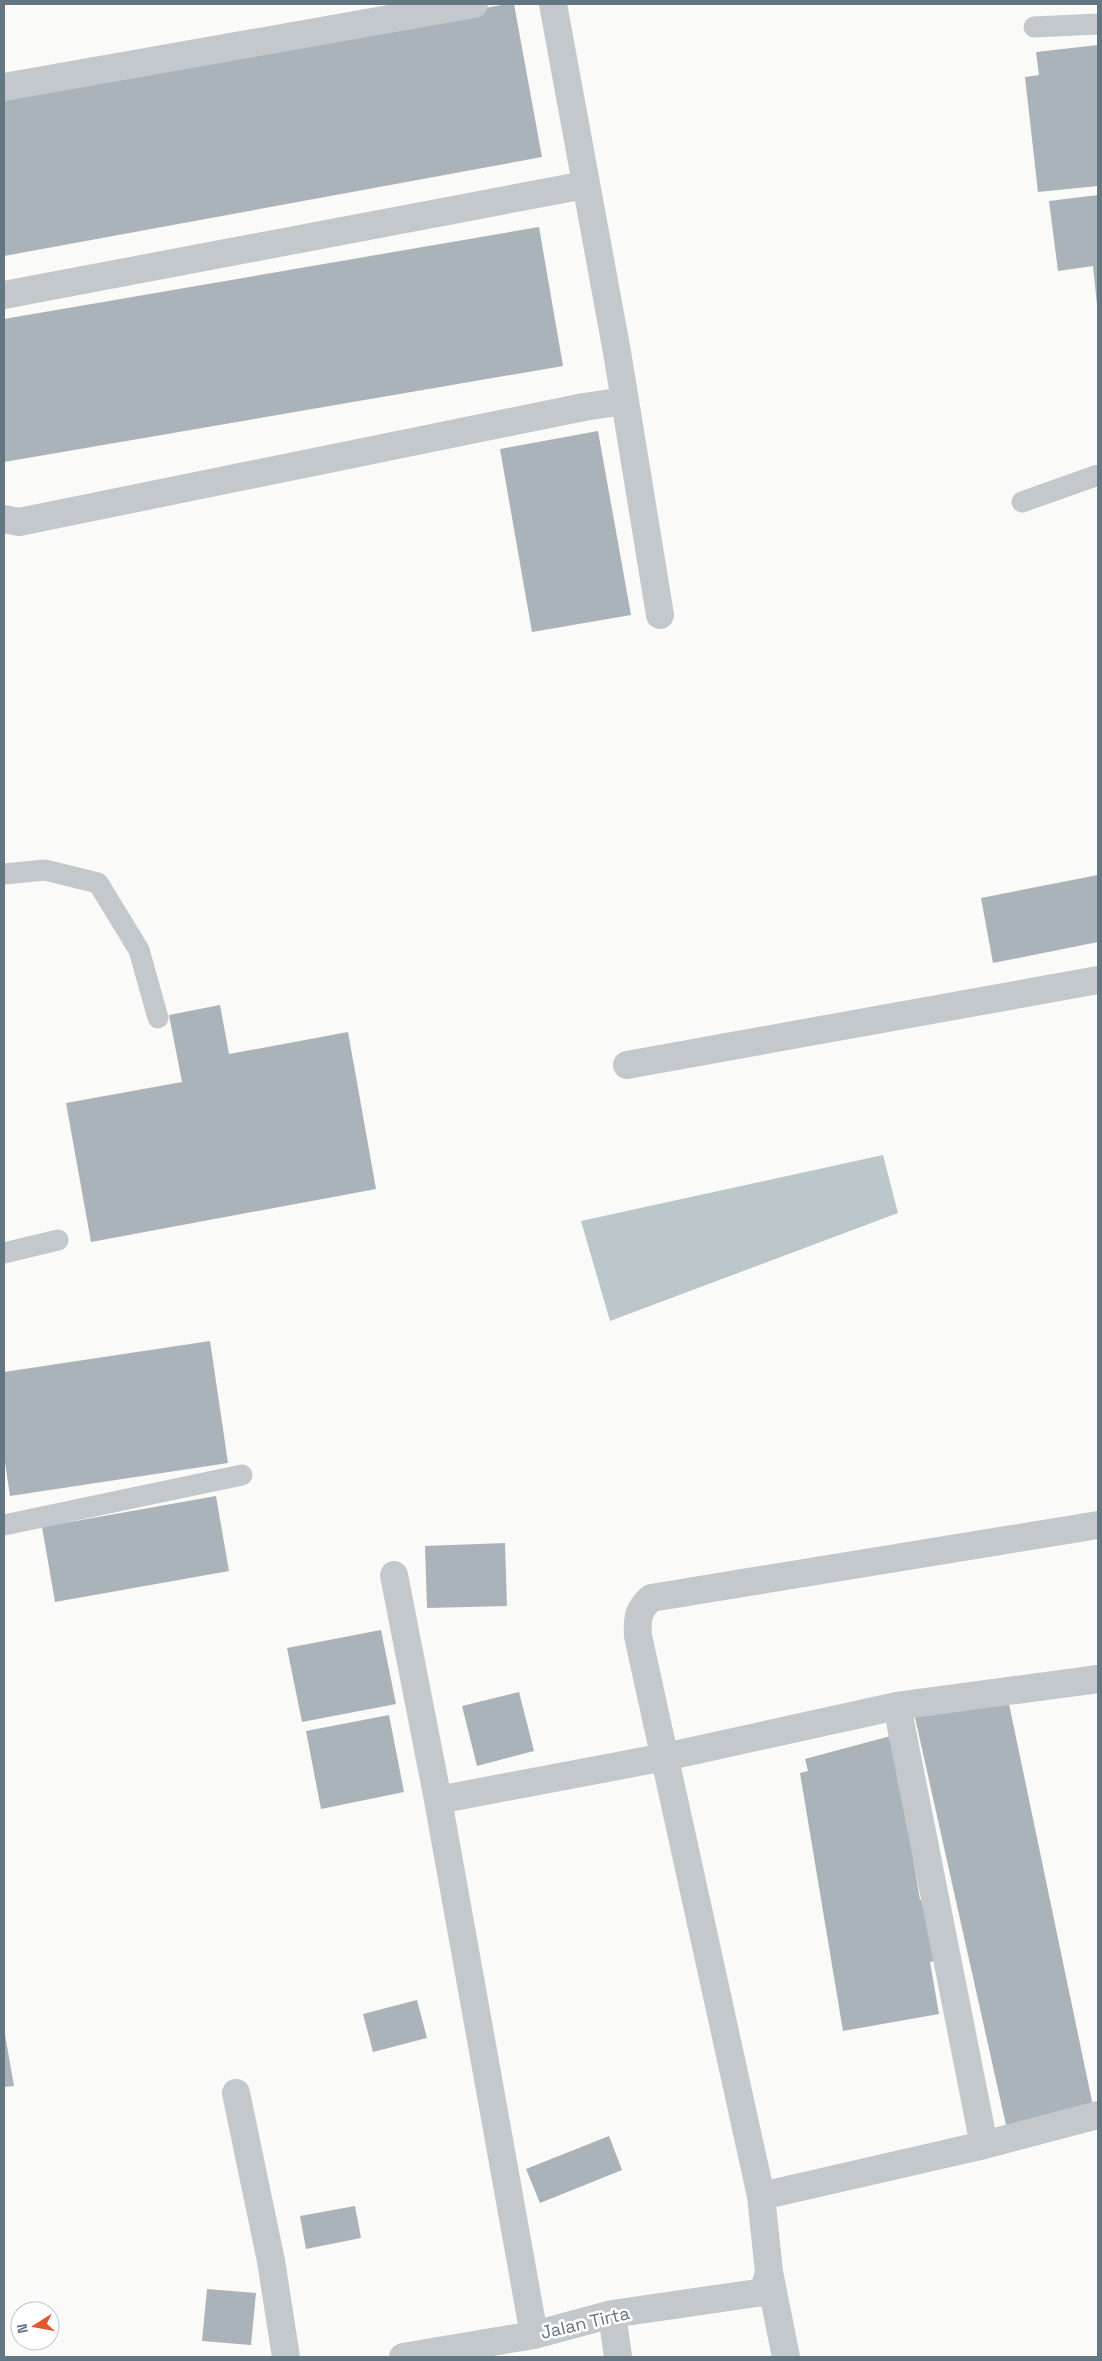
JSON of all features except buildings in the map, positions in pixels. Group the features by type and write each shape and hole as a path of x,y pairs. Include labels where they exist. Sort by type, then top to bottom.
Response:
{"street":[{"path":"4,87 474,4"},
{"path":"552,4 624,401 660,615"},
{"path":"4,294 585,186"},
{"path":"4,519 19,522 584,407 624,401"},
{"path":"627,1065 1098,980"},
{"path":"786,2357 767,2279 761,2196 638,1636 636,1618 641,1607 651,1598 1098,1525"},
{"path":"394,1575 438,1800 534,2335"},
{"path":"438,1800 665,1757 897,1706 1098,1679"},
{"path":"897,1706 984,2145"},
{"path":"236,2093 271,2260 286,2357"},
{"path":"761,2196 984,2145 1098,2115"},
{"name":"Jalan Tirta","path":"403,2357 534,2335 612,2314 757,2293 767,2279"},
{"path":"612,2314 618,2357"}],"lane":[{"path":"1034,27 1098,24"},
{"path":"1022,502 1098,475"},
{"path":"4,874 45,870 98,883 139,950 158,1018"},
{"path":"4,1253 58,1240"},
{"path":"4,1525 242,1476"}],"shaded area":[{"path":"883,1155 898,1213 610,1321 581,1221"}]}
